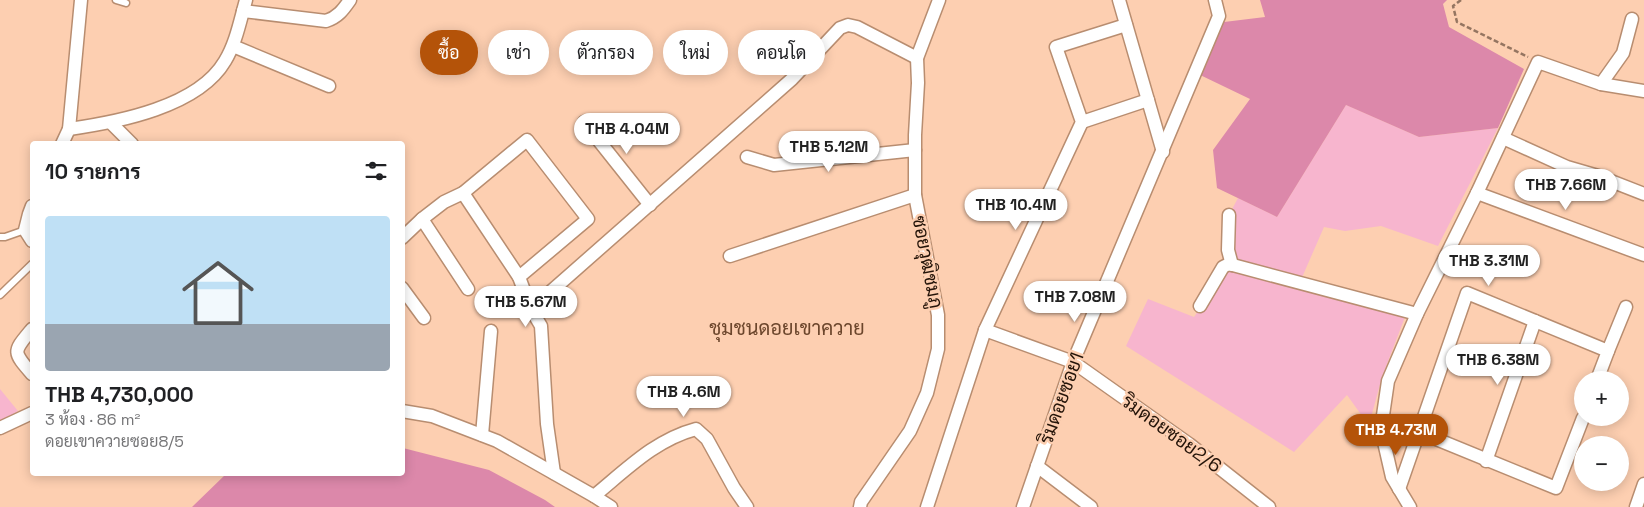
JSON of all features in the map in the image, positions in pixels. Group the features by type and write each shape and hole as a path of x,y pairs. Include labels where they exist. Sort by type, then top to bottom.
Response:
{"street":[{"path":"63,141 69,129 82,0"},
{"path":"69,129 111,123 147,112 179,99 197,89 217,73 233,46 244,6 326,21 334,18 341,12 350,0"},
{"name":"ซอยวุฒิชมภู","path":"860,507 861,502 910,432 927,393 938,349 938,315 915,195 915,150 918,83 917,58 939,0"},
{"path":"1119,0 1163,152"},
{"name":"ริมดอยซอย1","path":"1023,507 1073,362 1219,16 1214,0"},
{"path":"1601,84 1623,53 1632,19"},
{"path":"531,309 792,79 840,28 848,25 864,30 917,58"},
{"path":"927,507 985,330 1082,122 1056,47 1126,25"},
{"path":"233,46 329,86"},
{"path":"1410,507 1392,477 1381,429 1388,381 1538,62 1601,84 1644,91"},
{"path":"1082,122 1148,100"},
{"path":"584,122 650,204"},
{"path":"111,123 129,141"},
{"path":"1503,138 1568,167 1598,176 1644,194"},
{"path":"405,235 422,218 444,202 463,193 527,140 588,219 519,277"},
{"path":"747,157 774,165 915,150"},
{"path":"463,193 519,277 531,309 541,326 547,424 554,473"},
{"path":"1478,193 1644,255"},
{"path":"730,256 915,195"},
{"path":"30,211 25,230 30,238"},
{"path":"1229,215 1228,250 1232,265"},
{"path":"422,218 468,289"},
{"path":"1200,306 1223,267 1232,265 1418,314"},
{"path":"405,292 424,318"},
{"path":"1399,489 1467,293 1608,351"},
{"path":"1600,371 1626,307"},
{"path":"1486,461 1535,321"},
{"name":"ริมดอยซอย2/6","path":"985,330 1073,362 1189,444 1269,507"},
{"path":"30,331 17,350 18,358 30,372"},
{"path":"482,435 491,331"},
{"path":"405,412 432,416 497,441 594,496 608,506"},
{"path":"0,428 30,414"},
{"path":"1419,432 1556,488 1580,426"},
{"path":"594,496 649,450 678,434 696,429 707,439 734,488 747,507"},
{"path":"1037,466 1091,507"},
{"path":"1636,507 1644,484"}],"lane":[{"path":"116,0 126,3"},
{"path":"0,237 25,230"},
{"path":"0,295 30,266"}],"path":[{"path":"1461,0 1452,6 1457,22 1538,62"}],"shaded area":[{"path":"1260,0 1447,0 1443,4 1449,27 1524,69 1498,128 1419,137 1346,105 1277,217 1217,188 1213,150 1250,99 1196,73 1216,23 1265,17"},
{"path":"1346,105 1419,137 1498,128 1438,246 1381,226 1345,231 1324,227 1300,282 1232,265 1229,215 1238,198 1277,217"},
{"path":"1226,270 1405,317 1382,377 1370,421 1365,420 1347,395 1294,452 1126,346 1148,299 1194,317"},
{"path":"0,389 18,411 0,423"},
{"path":"405,449 489,470 555,507 192,507 224,476 405,476"}],"district":[{"name":"ชุมชนดอยเขาควาย","path":"787,328"}]}
